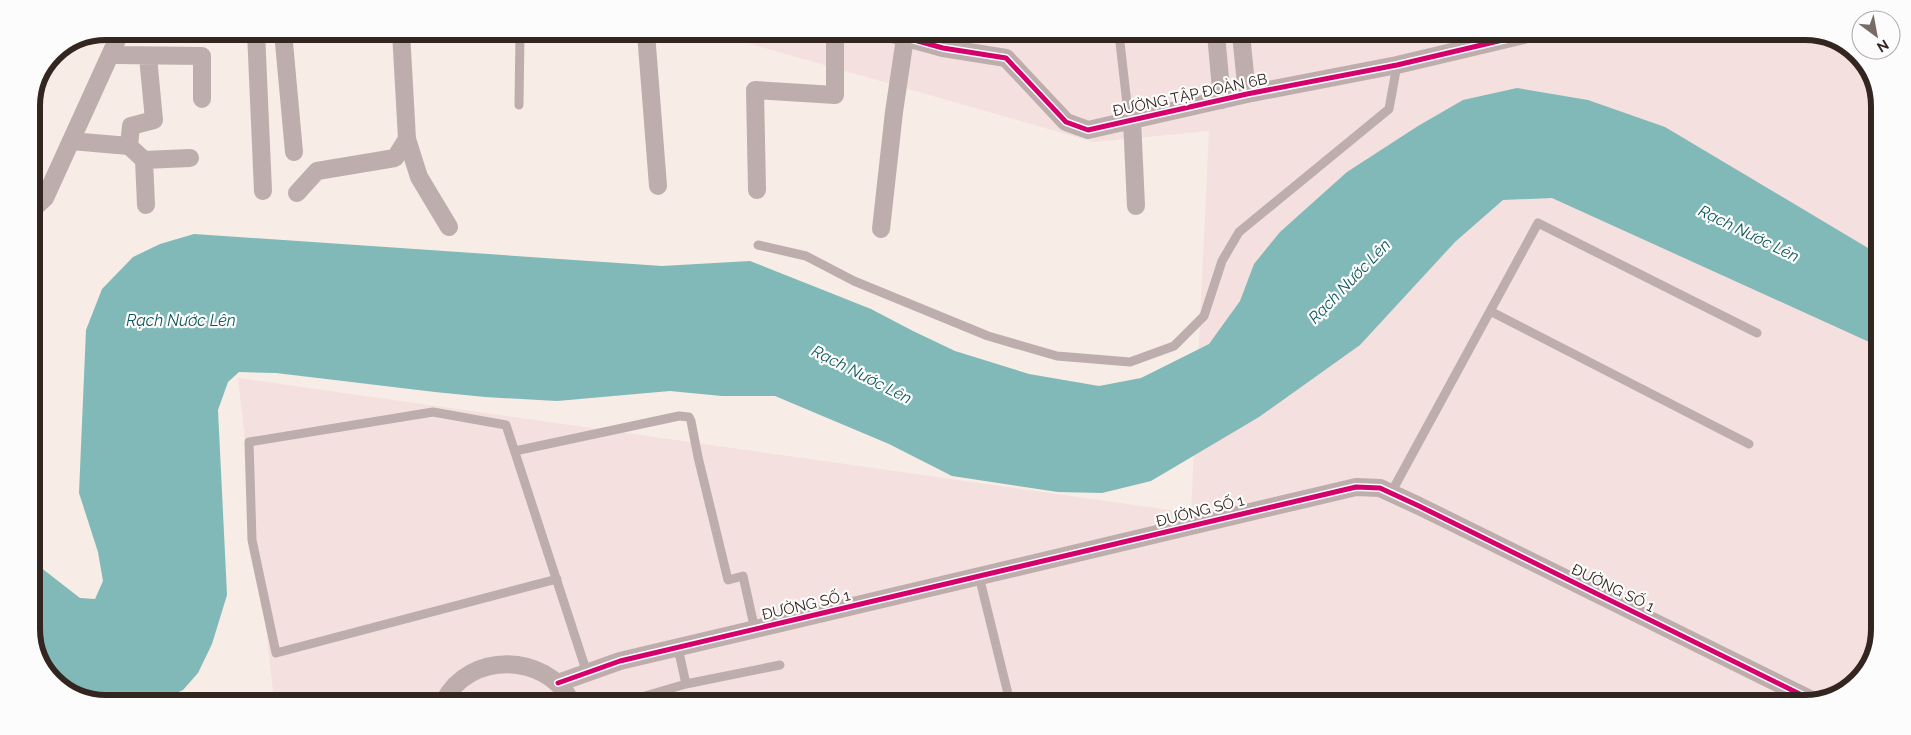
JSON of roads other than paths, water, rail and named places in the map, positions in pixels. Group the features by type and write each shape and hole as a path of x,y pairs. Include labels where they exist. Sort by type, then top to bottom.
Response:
{"street":[{"path":"40,203 45,198 117,40"},
{"path":"256,40 263,191"},
{"path":"284,40 294,152"},
{"path":"401,40 407,139 419,177 449,227"},
{"path":"647,40 658,186"},
{"path":"757,190 755,90 835,95 835,40"},
{"path":"881,229 894,112 897,40"},
{"name":"ĐƯỜNG TẬP ĐOÀN 6B","path":"915,40 943,48 1006,58 1066,122 1088,130 1247,94 1397,65 1503,40"},
{"path":"1217,40 1222,100"},
{"path":"1242,40 1247,94"},
{"path":"112,53 116,55 148,57 202,56 202,99"},
{"path":"129,146 132,126 154,120 148,57"},
{"path":"1131,120 1136,206"},
{"path":"297,193 317,172 395,158 407,139"},
{"path":"71,141 129,146 144,160 146,205"},
{"path":"144,160 190,158"},
{"name":"ĐƯỜNG SỐ 1","path":"558,683 620,661 1356,487 1380,488 1391,493 1802,695"},
{"path":"448,695 469,674 484,667 499,664 531,667 558,683 567,695"}],"lane":[{"path":"519,105 520,40"},
{"path":"1120,40 1131,120"},
{"path":"758,245 806,256 854,282 988,336 1057,356 1130,362 1174,346 1204,316 1222,262 1239,232 1389,109 1397,65"},
{"path":"1391,493 1538,224 1757,333"},
{"path":"1490,311 1750,444"},
{"path":"557,578 276,653 252,540 249,442 434,412 506,425 557,578 587,673"},
{"path":"515,451 679,416 689,417 728,580 743,576 755,630"},
{"path":"979,576 1008,695"},
{"path":"678,648 686,684"},
{"path":"648,695 686,684 780,665"}],"water":[{"name":"Rạch Nước Lên","path":"1517,88 1588,100 1665,127 1871,250 1871,343 1552,198 1503,200 1455,242 1360,345 1259,417 1151,481 1102,493 1058,492 952,476 889,444 775,396 722,396 670,391 557,401 485,397 276,373 239,372 228,382 218,410 227,595 212,644 198,673 183,690 172,695 97,694 84,692 59,676 45,655 40,634 40,567 80,598 95,599 103,581 98,552 79,493 86,330 102,289 133,257 160,244 194,234 662,266 750,261 871,309 955,351 1029,374 1099,386 1141,378 1209,344 1240,301 1254,264 1280,232 1347,172 1418,126 1463,100"}]}
